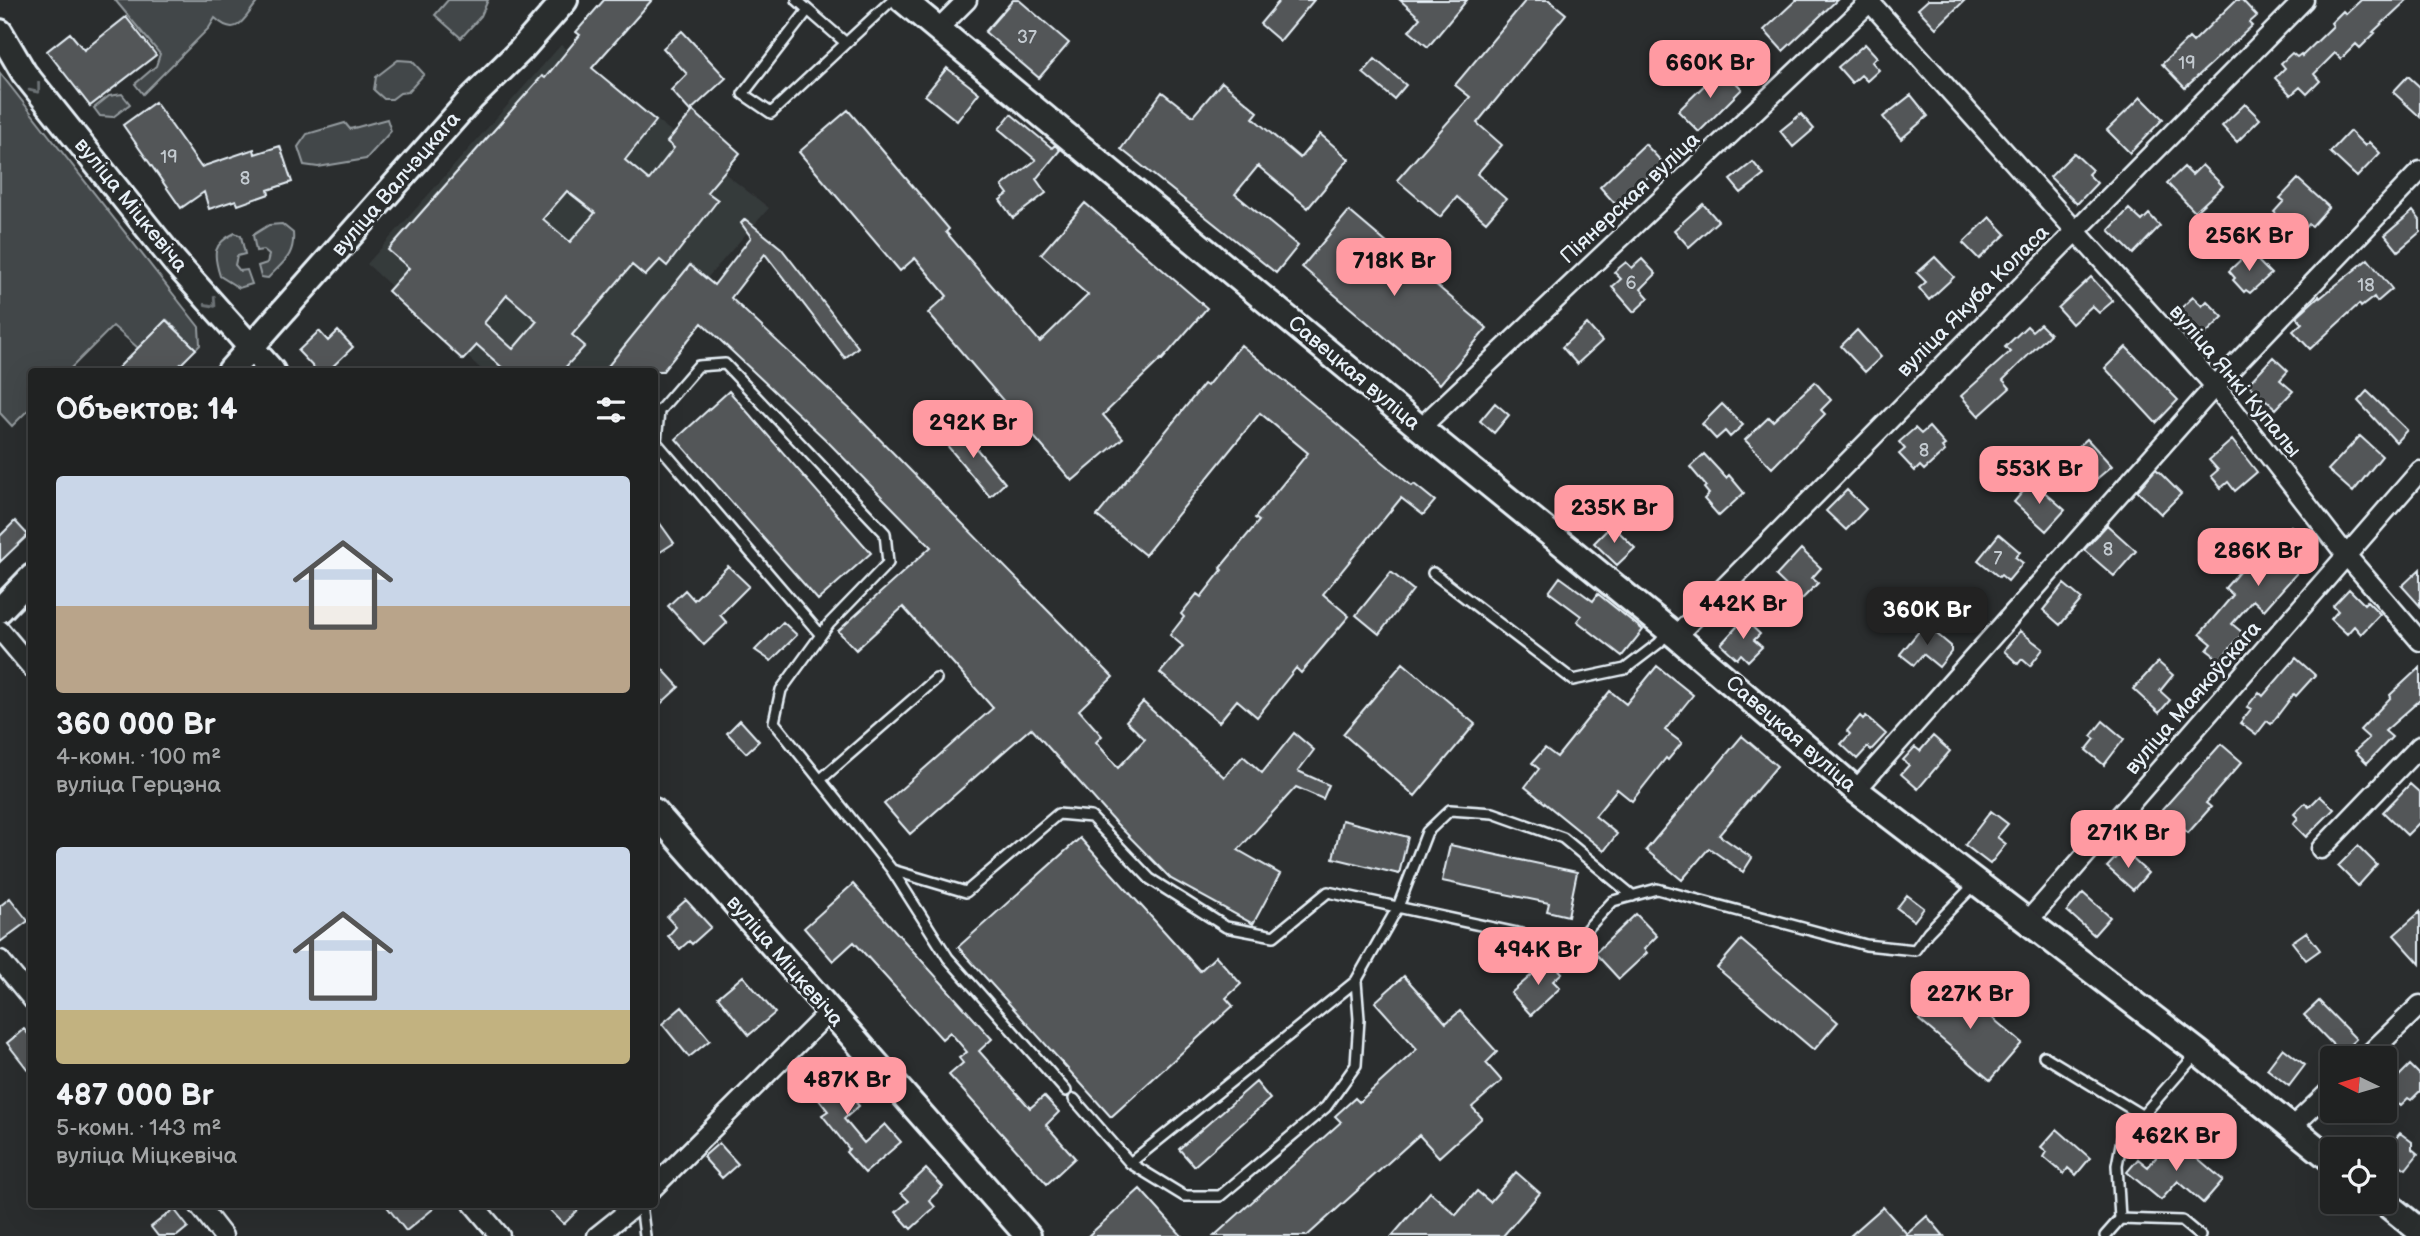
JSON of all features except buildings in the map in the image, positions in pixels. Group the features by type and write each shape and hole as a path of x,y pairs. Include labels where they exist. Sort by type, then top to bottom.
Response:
{"street":[{"name":"вуліца Валчэцкага","path":"233,368 471,99 522,50 565,0"},
{"name":"Савецкая вуліца","path":"903,0 1672,633 1856,790 2198,1052 2320,1151"},
{"path":"940,28 967,0"},
{"name":"вуліца Якуба Коласа","path":"1672,633 2304,0"},
{"name":"вуліца Янкі Купалы","path":"1870,1 2215,386 2346,555 2420,641"},
{"name":"Піянерская вуліца","path":"1420,428 1870,1"},
{"name":"вуліца Міцкевіча","path":"0,32 24,73 174,261 269,368"},
{"path":"1856,790 2215,386 2420,171"},
{"name":"вуліца Маякоўскага","path":"2027,922 2420,471"},
{"path":"0,609 28,581"},
{"path":"0,630 28,663"},
{"path":"2321,849 2420,746"},
{"name":"вуліца Міцкевіча","path":"658,816 1028,1236"},
{"path":"0,960 28,994"},
{"path":"2377,1046 2420,1005"},
{"path":"658,1183 829,1012"},
{"path":"2291,1128 2320,1100"},
{"path":"201,1208 223,1236"},
{"path":"476,1208 500,1236"},
{"path":"597,1236 634,1208"},
{"path":"2397,1212 2420,1231"}],"lane":[{"path":"797,0 846,43"},
{"path":"808,10 743,94 771,113 892,0"},
{"path":"658,421 659,411 698,366 725,364 886,533 888,563 829,624 780,690 774,722 892,870 948,958 1066,1091"},
{"path":"658,444 821,635"},
{"path":"1433,573 1573,680 1625,669 1672,633"},
{"path":"820,780 936,679"},
{"path":"1130,1163 1356,981 1398,907 1427,832 1450,810 1493,813 1563,838 1633,895"},
{"path":"892,870 966,892 1058,814 1091,817 1150,879 1226,927 1274,936 1328,892 1573,946 1613,901 1657,889 1866,945 1915,950 1927,932 1976,883"},
{"path":"1074,1099 1130,1163 1184,1196 1220,1196 1326,1108 1356,1065 1359,1019 1356,981"},
{"path":"2105,1236 2120,1219 2117,1165 2122,1139 2198,1052"},
{"path":"2044,1056 2143,1116"},
{"path":"640,1208 645,1236"},
{"path":"2120,1219 2182,1222 2200,1236"}],"shaded area":[{"path":"115,0 259,0 235,27 229,27 215,18 209,28 143,94 135,84 156,66 160,54"},
{"path":"448,0 488,0 481,16 461,38 435,15"},
{"path":"561,45 769,208 628,368 480,368 367,264"},
{"path":"398,60 412,61 424,74 408,92 400,93 392,99 384,99 374,90 376,77"},
{"path":"0,73 199,327 200,345 196,349 167,320 138,348 113,326 71,368 28,368 28,410 12,426 0,413"},
{"path":"122,94 130,104 113,117 100,116 94,108 109,96"},
{"path":"387,119 391,131 366,159 318,167 304,165 298,147 307,134 345,123 350,129"},
{"path":"282,224 293,233 290,253 268,278 261,277 258,266 267,263 269,255 263,250 256,251 253,235 269,225"},
{"path":"235,233 241,236 245,254 237,256 235,265 240,271 247,270 252,284 239,288 220,276 216,262 218,246"}]}
